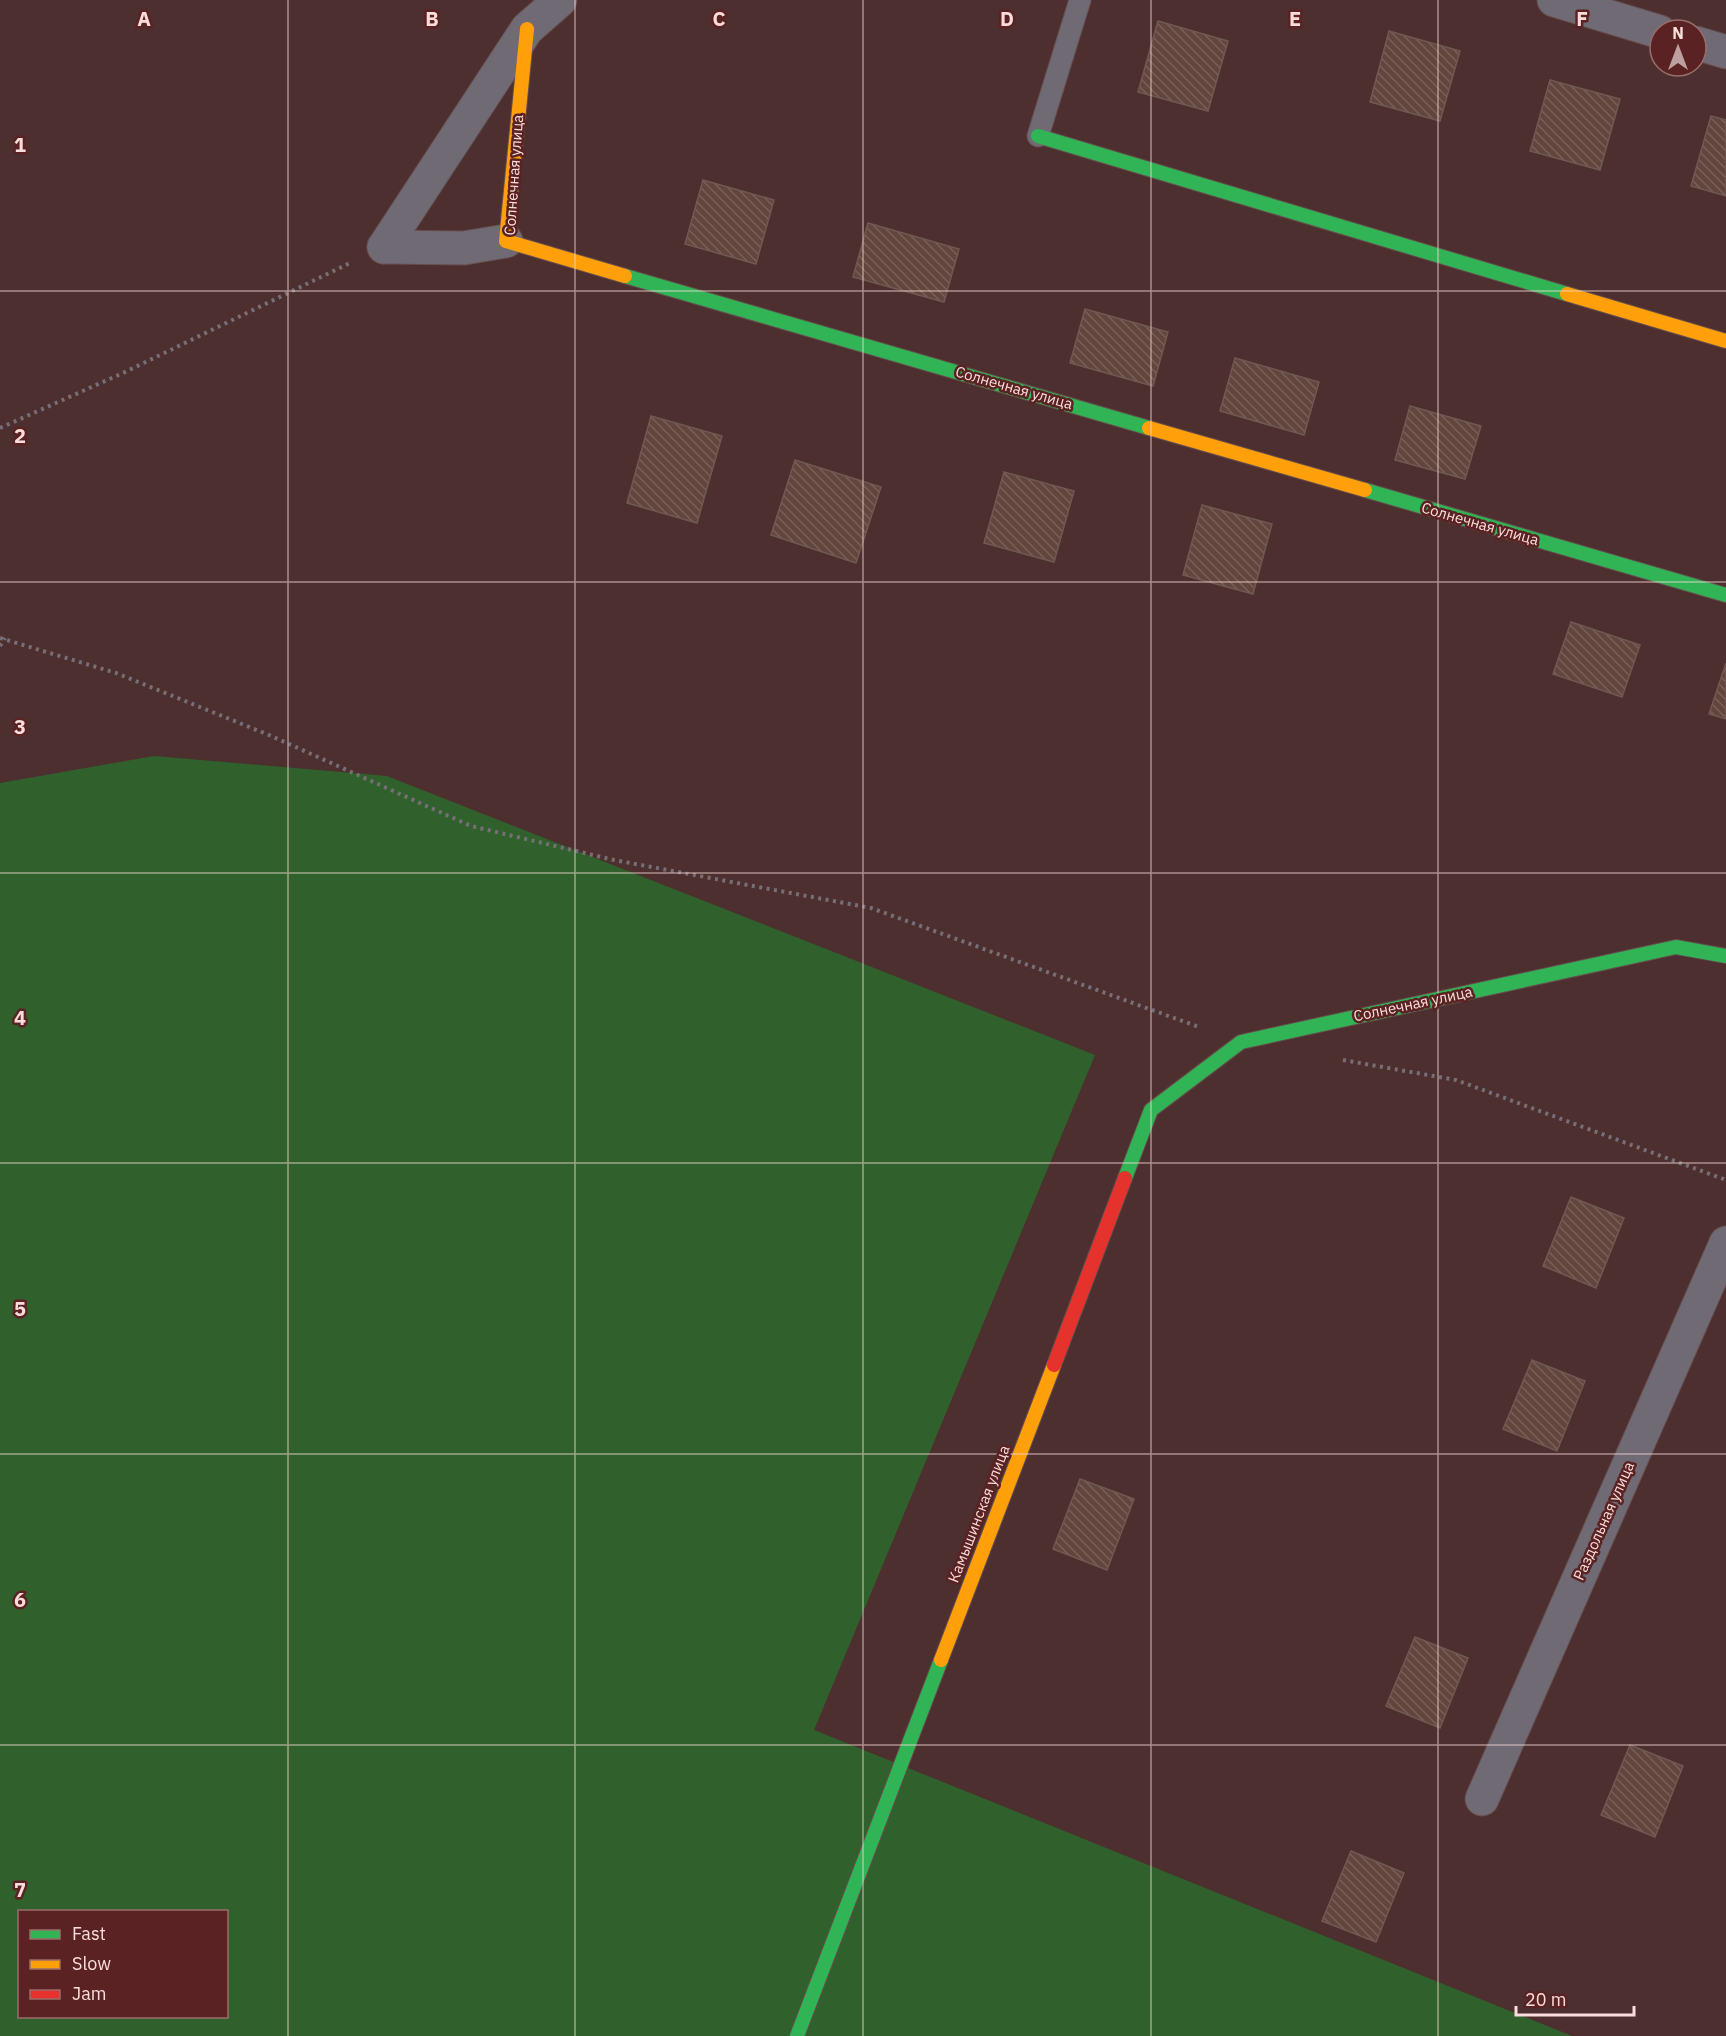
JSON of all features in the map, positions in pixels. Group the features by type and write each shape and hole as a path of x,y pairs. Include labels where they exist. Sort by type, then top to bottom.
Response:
{"street":[{"path":"384,247 527,29 560,0"},
{"path":"1554,0 1648,28"},
{"name":"Солнечная улица","path":"527,29 506,241 1726,596"},
{"path":"1708,47 1726,52"},
{"path":"1038,136 1726,342"},
{"path":"384,247 465,248 506,241"},
{"name":"Солнечная улица","path":"1241,1042 1676,947 1726,956"},
{"name":"Камышинская улица","path":"797,2036 1150,1110 1241,1042"},
{"name":"Раздольная улица","path":"1482,1799 1726,1243"}],"lane":[{"path":"1038,136 1080,0"}],"path":[{"path":"0,428 123,373 384,247"},
{"path":"0,646 3,638 116,673 269,735 471,826 614,860 871,909 1241,1042"},
{"path":"1342,1060 1456,1080 1726,1180"}],"green space":[{"path":"154,756 387,776 1095,1055 814,1730 1572,2036 0,2036 0,783"}],"building":[{"path":"1158,21 1228,41 1208,111 1138,92"},
{"path":"1389,31 1460,51 1440,121 1370,102"},
{"path":"1550,80 1620,99 1600,170 1530,151"},
{"path":"1711,116 1726,120 1726,196 1691,186"},
{"path":"703,180 774,200 756,264 685,244"},
{"path":"868,223 959,249 944,302 853,277"},
{"path":"1085,309 1168,332 1153,386 1070,363"},
{"path":"1235,358 1319,382 1304,435 1220,411"},
{"path":"1410,406 1481,426 1465,479 1395,460"},
{"path":"651,416 722,436 697,523 627,503"},
{"path":"795,460 881,487 856,563 771,535"},
{"path":"1004,472 1074,491 1054,562 984,543"},
{"path":"1202,505 1272,524 1253,594 1183,575"},
{"path":"1571,622 1640,645 1622,697 1553,674"},
{"path":"1726,663 1726,719 1709,714"},
{"path":"1571,1197 1624,1218 1596,1288 1543,1266"},
{"path":"1532,1360 1585,1381 1557,1451 1503,1429"},
{"path":"1080,1479 1134,1499 1107,1570 1053,1549"},
{"path":"1415,1637 1468,1658 1440,1728 1386,1706"},
{"path":"1630,1745 1683,1766 1655,1837 1601,1815"},
{"path":"1351,1851 1404,1873 1376,1942 1322,1921"}],"traffic: fast":[{"path":"1038,136 1567,294"},
{"path":"625,276 1149,428"},
{"path":"1365,490 1726,595"},
{"path":"1125,1178 1151,1110 1241,1042 1676,947 1726,956"},
{"path":"797,2036 941,1660"}],"traffic: slow":[{"path":"527,29 506,241 625,276"},
{"path":"1567,294 1726,341"},
{"path":"1149,428 1365,490"},
{"path":"941,1660 1054,1365"}],"traffic: jam":[{"path":"1054,1365 1125,1178"}]}
